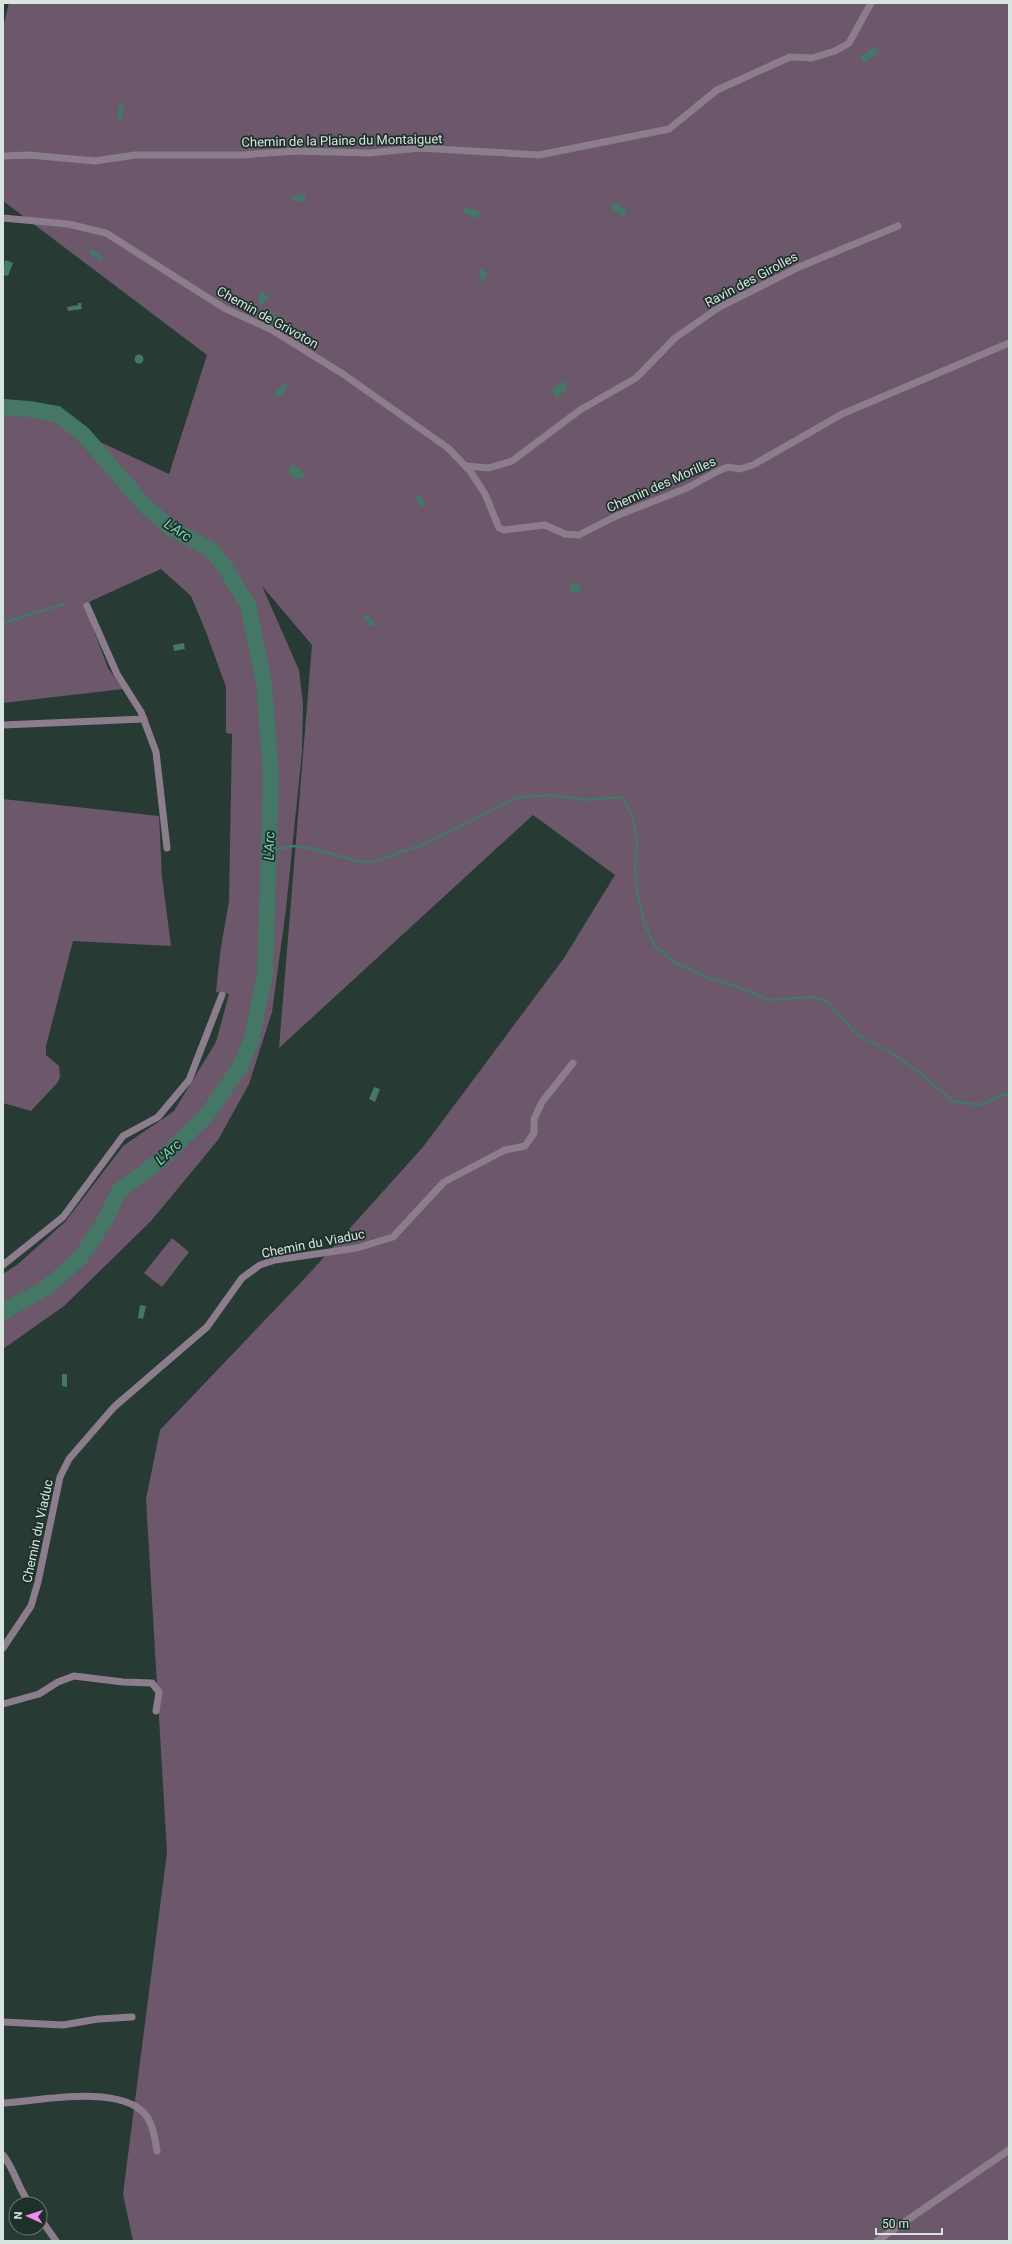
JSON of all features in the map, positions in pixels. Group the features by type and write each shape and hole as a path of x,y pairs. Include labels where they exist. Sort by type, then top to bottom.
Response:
{"street":[{"name":"Chemin de la Plaine du Montaiguet","path":"3,156 29,155 95,161 135,155 242,155 295,151 369,153 420,148 539,155 669,129 717,90 790,57 812,58 834,52 849,43 871,3"},
{"name":"Chemin de Grivoton","path":"3,218 68,224 106,233 224,308 272,330 343,374 448,448 466,466 485,494 495,523"},
{"name":"Ravin des Girolles","path":"466,466 489,468 512,461 580,410 636,378 675,338 718,308 798,267 898,226"},
{"name":"Chemin des Morilles","path":"495,523 499,528 504,530 545,525 565,534 579,536 616,516 687,488 718,471 728,467 740,469 753,465 842,414 1009,343"},
{"path":"87,606 116,674 130,692 144,719 156,752 167,848"},
{"path":"3,725 144,719"},
{"path":"3,1265 63,1217 123,1136 158,1117 189,1080 222,995"},
{"name":"Chemin du Viaduc","path":"3,1648 31,1606 38,1582 60,1477 69,1459 114,1407 207,1327 242,1278 260,1265 275,1260 357,1248 393,1237 444,1182 505,1150 525,1146 534,1133 534,1119 542,1102 573,1063"},
{"path":"3,1704 39,1694 58,1682 74,1676 123,1682 152,1683 159,1692 156,1711"},
{"path":"3,2022 63,2024 98,2019 132,2017"},
{"path":"3,2103 97,2095 127,2103 144,2113 153,2130 157,2151"},
{"path":"877,2241 1009,2150"},
{"path":"3,2155 12,2165 24,2196"},
{"path":"48,2230 56,2241"}],"shaded area":[{"path":"9,3 1009,3 1009,2241 133,2241 123,2194 167,1852 146,1499 160,1430 306,1277 423,1147 564,958 615,875 533,815 279,1048 312,645 262,586 299,670 303,704 302,752 286,909 272,1012 249,1084 218,1140 151,1221 64,1306 3,1349 3,1274 18,1264 65,1222 123,1146 174,1111 216,1042 229,994 216,992 220,953 229,901 232,734 226,733 226,687 191,596 161,569 91,601 85,607 108,668 123,689 3,703 3,407 29,409 57,414 83,434 169,474 207,355 3,201 3,28"},
{"path":"875,46 879,52 864,63 860,57"},
{"path":"119,104 124,104 122,121 117,120"},
{"path":"302,193 306,194 304,202 291,200 292,195 301,196"},
{"path":"614,202 627,211 623,217 610,208"},
{"path":"465,206 480,212 477,219 462,212"},
{"path":"91,249 103,257 100,261 89,253"},
{"path":"5,260 13,263 8,276 3,275"},
{"path":"483,268 488,275 481,281 477,277 481,275 479,271"},
{"path":"262,291 269,297 261,306 258,297"},
{"path":"78,303 81,303 82,309 68,311 67,307 78,305"},
{"path":"268,310 278,318 275,323 263,315"},
{"path":"139,354 144,359 139,364 134,359"},
{"path":"563,381 568,387 557,398 551,391"},
{"path":"283,383 287,386 282,396 275,397 274,394"},
{"path":"293,464 306,474 302,479 296,479 287,471"},
{"path":"420,494 425,503 424,506 420,506 415,496"},
{"path":"573,583 577,583 579,584 579,592 573,593 570,590 570,586"},
{"path":"365,615 369,616 377,626 371,626 363,617"},
{"path":"184,643 185,649 174,651 173,645"},
{"path":"3,799 159,816 162,877 171,946 73,941 46,1046 46,1055 59,1066 60,1077 58,1082 31,1111 3,1103"},
{"path":"374,1087 380,1089 375,1102 369,1099"},
{"path":"172,1238 189,1252 162,1287 144,1273"},
{"path":"140,1305 146,1306 143,1319 138,1318"},
{"path":"62,1374 67,1374 67,1387 62,1386"}],"waterway":[{"name":"L'Arc","path":"3,407 29,409 57,414 83,434 145,506 172,529 210,549 225,567 248,605 264,682 271,778 265,974 251,1041 241,1065 207,1115 158,1162 119,1191 104,1222 80,1258 46,1288 3,1312"},
{"path":"3,623 64,604"},
{"path":"270,851 293,846 315,849 357,861 372,862 419,846 468,823 496,807 520,797 553,795 587,800 623,797 633,818 637,840 635,871 637,892 645,925 655,946 674,962 708,978 731,984 768,1000 813,997 828,1002 857,1035 892,1053 916,1070 953,1101 979,1105 1006,1094 1009,1096"}]}
